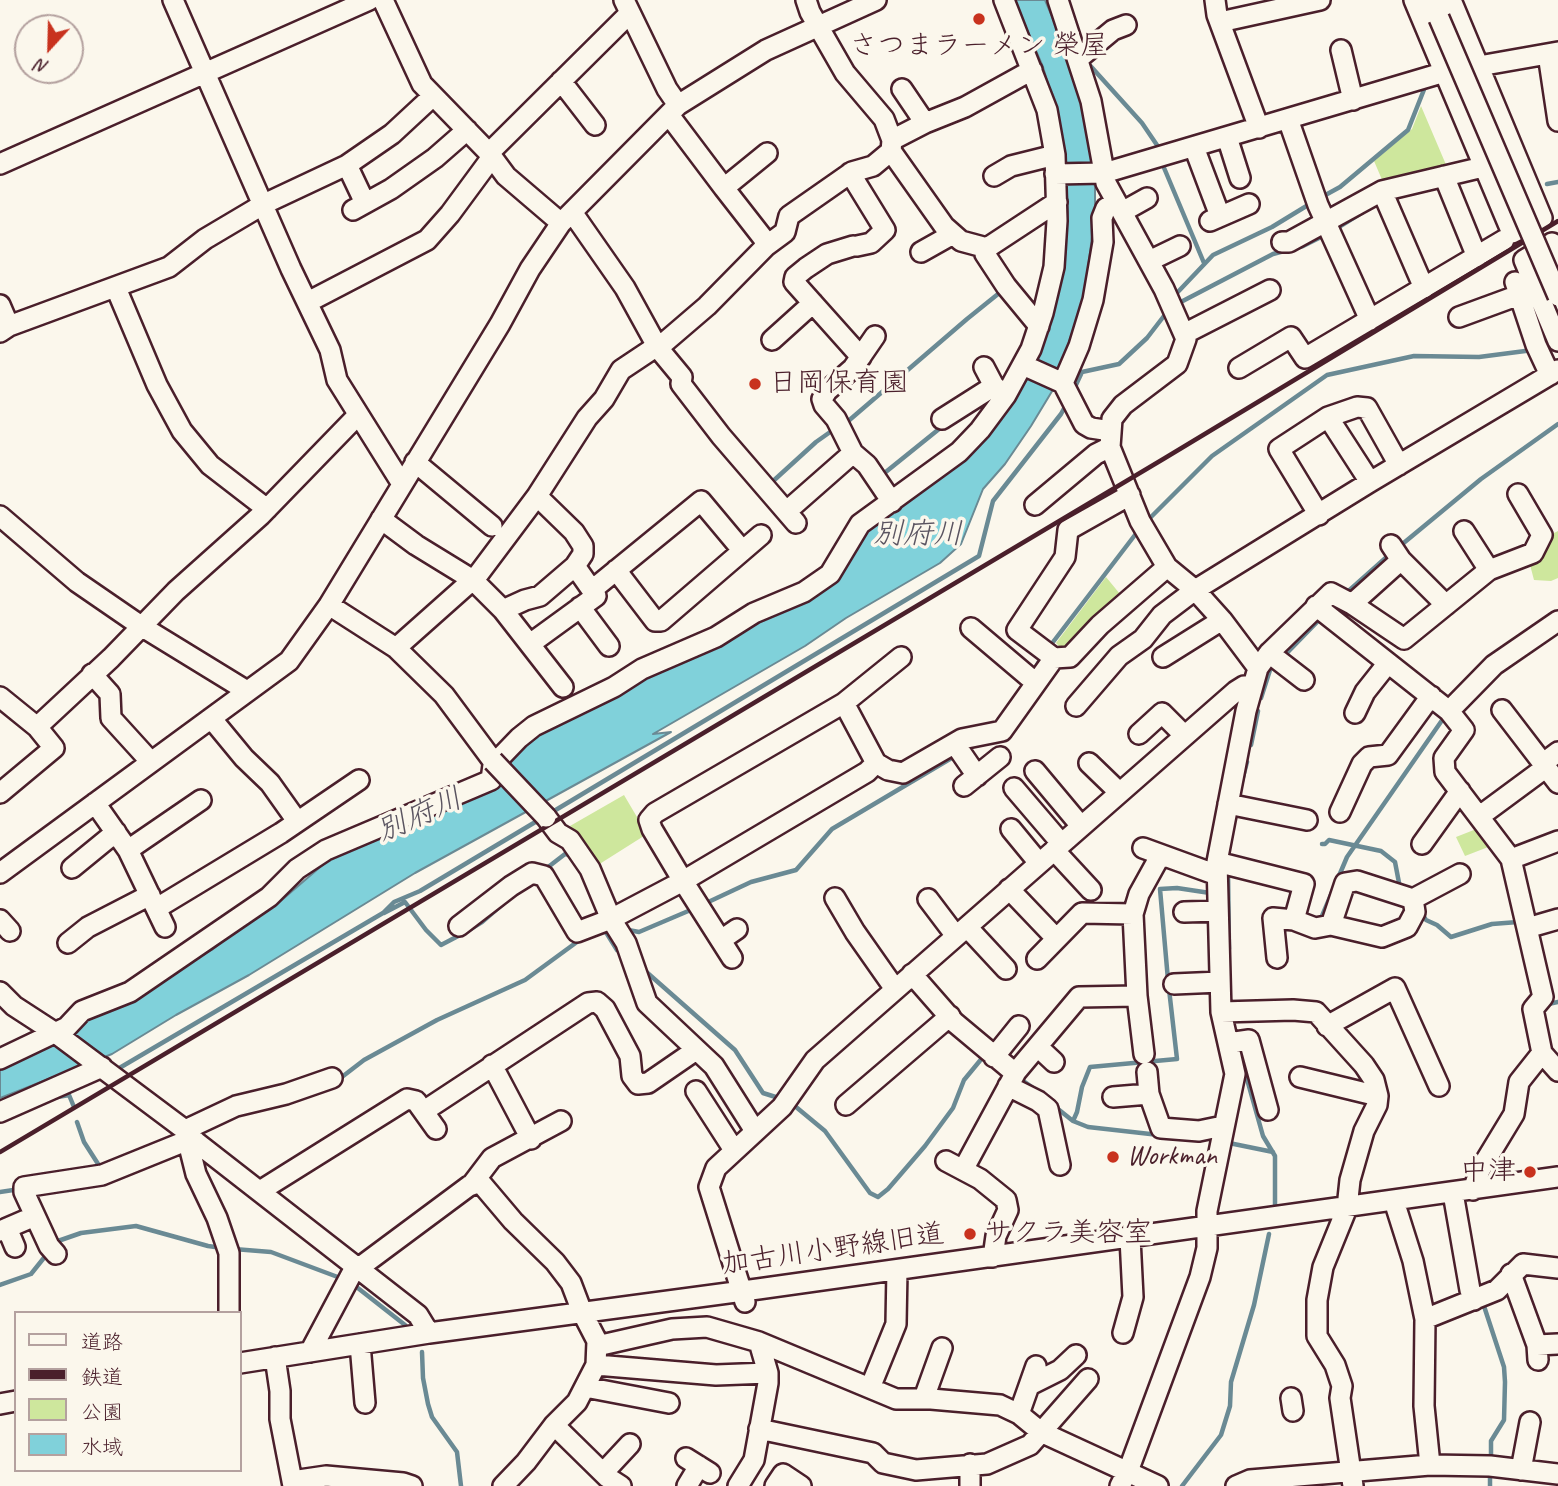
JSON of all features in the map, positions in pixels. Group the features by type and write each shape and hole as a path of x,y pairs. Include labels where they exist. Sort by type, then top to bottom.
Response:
{"street":[{"path":"173,0 291,269 330,350 337,380 402,484"},
{"path":"0,164 369,0"},
{"path":"383,0 422,84 491,155 506,176 566,217 625,288 658,348 682,377 681,384 721,436 792,517 853,453"},
{"path":"806,0 810,12 845,73 884,119 892,145 937,218 961,241 987,248"},
{"path":"0,873 289,661 329,604 500,324 530,269 566,217 674,110 766,50 876,0"},
{"path":"0,1059 67,1027 82,1011 130,992 269,897 297,869 326,850 491,780 493,765 534,726 614,687 642,669 716,637 754,613 804,592 830,574 860,524 959,452 980,430 1000,390 1023,365 1039,326 1054,267 1057,202 1055,164 1047,110 1004,0"},
{"path":"1058,0 1096,123 1106,183 1164,289 1186,338 1177,364 1123,405 1112,419 1111,439 1130,495 1142,524 1167,567 1195,590 1267,666 1304,680"},
{"path":"1215,0 1220,22 1259,128"},
{"path":"1220,22 1298,12 1320,0"},
{"path":"1415,0 1512,233 1542,218 1451,0"},
{"path":"308,302 427,240 450,214 491,155 627,7 667,89 674,110 724,188 766,246"},
{"path":"1435,9 1558,296"},
{"path":"1078,59 1113,30 1126,24"},
{"path":"1341,50 1353,100"},
{"path":"994,176 1011,166 1055,164 1104,173 1445,72 1553,53 1558,121"},
{"path":"396,649 473,580 537,496 621,370 650,349 658,348 707,306 766,246 785,232 789,216 850,173 873,166 892,145 925,123 965,107 1032,70"},
{"path":"561,81 595,124"},
{"path":"902,89 925,123"},
{"path":"0,305 4,329 169,267 205,239 264,204 346,165 392,134 433,96"},
{"path":"1288,119 1325,217 1370,320"},
{"path":"346,165 359,207 391,189 435,158 467,130"},
{"path":"1227,137 1240,178"},
{"path":"1194,147 1215,219 1249,204"},
{"path":"724,188 767,153"},
{"path":"1282,242 1289,242 1325,217 1385,197 1447,183 1483,167"},
{"path":"850,173 886,230 871,243 827,254 794,278 794,282 861,357"},
{"path":"1447,183 1477,257"},
{"path":"1385,197 1424,288"},
{"path":"1063,383 1079,346 1093,300 1103,242 1102,218 1106,208 1119,207 1147,198"},
{"path":"1039,326 1006,286 985,254 987,248 1057,202"},
{"path":"922,252 953,234"},
{"path":"1239,368 1291,337 1305,358 1504,240"},
{"path":"1558,257 1552,243 1524,260 1558,341"},
{"path":"1149,261 1180,246"},
{"path":"116,288 157,385 183,431 210,466 267,509"},
{"path":"1146,654 1143,639 1162,615 1195,590 1399,464 1554,373 1537,349 1517,288 1471,316"},
{"path":"1184,334 1253,306 1270,290"},
{"path":"778,328 813,303"},
{"path":"875,336 853,368 827,391 822,400 836,419 853,453 867,465 892,502"},
{"path":"1023,365 1063,383 1084,424 1111,439"},
{"path":"984,367 1000,390"},
{"path":"950,408 1000,390"},
{"path":"1319,515 1279,449 1328,417 1357,407 1367,408 1399,464"},
{"path":"37,727 176,591 267,509 358,415"},
{"path":"1328,417 1370,482"},
{"path":"1040,494 1096,454 1111,439"},
{"path":"415,463 485,514"},
{"path":"1323,600 1352,604 1404,639 1489,570 1533,553 1542,534 1518,494"},
{"path":"1130,495 1068,530 1065,557 1017,630 1047,653 1070,657 1100,625 1167,567"},
{"path":"503,610 540,596 575,566 583,554 583,546 574,533 537,496"},
{"path":"592,590 701,501 742,550"},
{"path":"1,518 77,582 141,626 247,691"},
{"path":"381,519 416,545 473,580 503,610 563,687"},
{"path":"1464,531 1489,570"},
{"path":"616,570 655,621 661,621 692,587 761,535"},
{"path":"1352,604 1396,553 1446,605"},
{"path":"530,644 596,596 575,566"},
{"path":"1323,600 1336,624 1431,696 1449,711 1464,730 1444,758 1445,772 1511,859 1527,928 1550,995 1533,1009 1542,1053 1558,1072"},
{"path":"743,1297 709,1188 716,1167 787,1101 815,1060 1184,735 1267,666 1323,600"},
{"path":"329,604 396,649 444,695 493,761 558,833 570,840 590,869 632,961 646,1003 715,1066 755,1131"},
{"path":"580,607 609,646"},
{"path":"1076,706 1096,696 1119,656 1146,654 1222,620"},
{"path":"1449,711 1531,630 1558,621"},
{"path":"971,628 1031,678"},
{"path":"844,703 876,763 888,770 903,773 986,734 1002,731 1047,653"},
{"path":"732,958 729,935 700,907 649,820 655,813 844,703 887,660"},
{"path":"1356,713 1365,692 1388,663"},
{"path":"1123,1479 1200,1277 1207,1248 1207,1211 1235,1074 1235,1042 1220,982 1218,911 1228,804 1267,666"},
{"path":"92,674 110,694 111,718 151,762"},
{"path":"1349,805 1362,764 1369,757 1394,758 1431,696"},
{"path":"0,697 37,727 54,748 0,793"},
{"path":"1502,710 1548,772"},
{"path":"1143,724 1162,713 1184,735"},
{"path":"211,718 244,758 275,778 297,821"},
{"path":"958,749 971,781 1000,757"},
{"path":"1480,816 1548,772 1558,752"},
{"path":"467,916 532,873 544,876 577,932 615,925 683,881 867,772 876,763"},
{"path":"1089,763 1119,792"},
{"path":"1035,771 1081,826"},
{"path":"68,943 88,927 221,877 297,821 345,797 359,780"},
{"path":"1014,788 1051,852"},
{"path":"1425,832 1460,791"},
{"path":"128,850 187,818 201,800"},
{"path":"95,803 128,850 165,927"},
{"path":"1228,804 1299,822"},
{"path":"1011,829 1051,852 1091,890"},
{"path":"72,868 116,832"},
{"path":"1511,859 1558,841"},
{"path":"1221,1138 1199,1131 1161,1128 1149,1094 1137,996 1133,914 1152,852 1304,884 1294,920"},
{"path":"1331,925 1345,883 1357,881 1413,899 1460,874"},
{"path":"1009,889 1051,933"},
{"path":"835,898 895,989"},
{"path":"928,898 961,931 1006,969"},
{"path":"1277,958 1273,918 1294,920 1315,928 1331,925 1382,937 1407,927 1415,912 1413,899"},
{"path":"1184,912 1218,911"},
{"path":"1037,959 1082,913 1133,914"},
{"path":"1527,928 1558,919"},
{"path":"912,974 954,1022 994,1057 1003,1088"},
{"path":"1174,984 1220,982"},
{"path":"1327,1026 1395,988 1438,1074"},
{"path":"0,992 7,1010 54,1032 102,1067 260,1191 351,1276 418,1315 429,1333"},
{"path":"993,1257 996,1236 1008,1210 1006,1200 980,1179 955,1165 1003,1088 1079,997 1137,996"},
{"path":"424,1111 588,1003 597,1002 605,1009 630,1056 632,1076 638,1084 648,1083 696,1051"},
{"path":"1228,1012 1293,1010 1316,1013 1364,1065 1374,1080 1377,1105 1364,1132 1350,1180 1347,1208 1323,1267 1317,1300 1317,1336 1335,1365 1342,1386 1340,1398 1352,1478"},
{"path":"846,1105 950,1016"},
{"path":"994,1057 1018,1026"},
{"path":"1235,1042 1250,1040 1266,1076 1268,1110"},
{"path":"1038,1047 1054,1062"},
{"path":"1473,1190 1480,1170 1514,1114 1519,1082 1542,1053"},
{"path":"492,1065 531,1139"},
{"path":"0,1112 102,1067"},
{"path":"1300,1077 1378,1096"},
{"path":"56,1254 35,1216 24,1187 102,1175 188,1136 236,1106 286,1094 332,1078"},
{"path":"1003,1088 1038,1101 1048,1109 1060,1165"},
{"path":"695,1091 734,1150"},
{"path":"1113,1097 1149,1094"},
{"path":"260,1191 407,1099 416,1101 436,1129"},
{"path":"310,1352 351,1276 473,1183 492,1158 561,1121"},
{"path":"188,1136 196,1174 228,1248 229,1311"},
{"name":"加古川小野線旧道","path":"242,1363 582,1312 743,1297 897,1270 1558,1177"},
{"path":"473,1183 480,1182 572,1283 582,1312 597,1341 597,1356 577,1402 503,1486"},
{"path":"1453,1193 1474,1300"},
{"path":"1395,1201 1413,1261 1425,1319 1424,1406 1430,1465"},
{"path":"15,1247 4,1230 35,1216"},
{"path":"1120,1322 1133,1297 1130,1238"},
{"path":"1425,1319 1497,1290 1523,1264 1558,1268"},
{"path":"870,1388 896,1324 897,1270"},
{"path":"1511,1274 1537,1353 1558,1344"},
{"path":"597,1356 683,1327 720,1329 759,1342 896,1399 924,1398 1000,1405 1123,1479 1158,1486"},
{"path":"738,1486 754,1460 768,1383 768,1373 759,1342"},
{"path":"360,1344 365,1403"},
{"path":"924,1398 927,1366 942,1348"},
{"path":"1019,1414 1033,1375 1060,1370 1076,1355"},
{"path":"597,1356 716,1376 768,1373"},
{"path":"275,1357 280,1391 280,1419 293,1483 326,1476 412,1486"},
{"path":"760,1429 859,1445 884,1463 916,1478 970,1464 987,1464 1030,1445 1088,1379"},
{"path":"585,1387 668,1403"},
{"path":"1521,1470 1530,1422"},
{"path":"554,1425 603,1473 621,1486"},
{"path":"603,1473 630,1444"},
{"path":"970,1464 971,1486"},
{"path":"1236,1486 1250,1480 1352,1478 1430,1465 1490,1466 1558,1474"},
{"path":"687,1486 698,1466"},
{"path":"775,1486 783,1474 801,1486"}],"green space":[{"path":"1421,106 1447,167 1383,182 1374,161 1412,129"},
{"path":"1558,531 1558,578 1551,581 1534,580 1529,561 1546,537"},
{"path":"1106,577 1120,594 1094,616 1065,647 1060,647 1056,643"},
{"path":"624,795 647,834 598,865 570,826"},
{"path":"1484,826 1496,844 1465,856 1456,837"}],"water":[{"name":"別府川","path":"1014,0 1045,0 1056,26 1074,76 1087,126 1095,187 1095,212 1085,293 1054,388 1005,464 983,489 961,544 940,563 846,618 805,646 653,734 671,732 415,873 249,975 112,1054 0,1098 0,1069 55,1044 86,1019 213,949 248,921 276,905 333,856 374,841 485,777 523,742 815,589 871,527 974,448 1051,315 1061,281 1068,212 1065,162 1056,111 1043,67"}],"waterway":[{"path":"1086,61 1142,123 1161,151"},
{"path":"1320,198 1340,187 1408,130 1427,82"},
{"path":"1162,163 1204,263"},
{"path":"1547,184 1558,182"},
{"path":"1175,295 1213,255 1272,227 1313,202"},
{"path":"1334,230 1363,212"},
{"path":"1177,304 1273,254 1303,246 1327,234"},
{"path":"56,299 104,281"},
{"path":"846,423 1003,290"},
{"path":"1074,389 1082,372 1119,364 1147,338 1167,312"},
{"path":"1146,522 1212,456 1327,375 1414,356 1479,357 1533,350"},
{"path":"549,814 979,556 993,501 1067,403"},
{"path":"1400,546 1481,479 1558,424"},
{"path":"882,475 944,425"},
{"path":"771,483 833,430"},
{"path":"1050,646 1138,531"},
{"path":"1344,595 1390,554"},
{"path":"1285,655 1321,618"},
{"path":"1033,672 1042,656"},
{"path":"1261,698 1270,670"},
{"path":"1251,745 1258,711"},
{"path":"1322,916 1347,857 1445,716"},
{"path":"704,904 751,882 796,870 832,829 955,756"},
{"path":"1241,785 1247,762"},
{"path":"116,1070 383,913 394,902 420,891 542,818"},
{"path":"1322,844 1329,840 1381,851 1395,862 1400,888"},
{"path":"543,871 565,854 572,859"},
{"path":"1228,871 1229,949"},
{"path":"1168,980 1160,889 1177,888 1210,893"},
{"path":"384,913 405,902 441,945 462,934"},
{"path":"469,930 504,903"},
{"path":"623,929 639,932 693,909"},
{"path":"1422,913 1426,920 1451,937 1492,924 1518,922"},
{"path":"604,929 617,950"},
{"path":"338,1080 364,1060 437,1020 525,980 581,939"},
{"path":"643,969 735,1050 763,1093 782,1099"},
{"path":"1073,1121 1090,1067 1177,1059 1169,989"},
{"path":"1544,1005 1558,1002"},
{"path":"1239,1051 1263,1136 1275,1156 1275,1205"},
{"path":"790,1102 825,1131 870,1193 878,1197 925,1146 953,1108 964,1080 983,1057"},
{"path":"1022,1080 1036,1090"},
{"path":"52,1098 69,1095 74,1107"},
{"path":"1053,1105 1073,1121 1088,1127 1159,1135"},
{"path":"77,1122 84,1142 103,1169"},
{"path":"1229,1143 1273,1152"},
{"path":"0,1192 20,1189"},
{"path":"55,1245 58,1241 81,1233 136,1226 222,1248"},
{"path":"1182,1486 1221,1435 1230,1406 1231,1382 1254,1305 1269,1234"},
{"path":"234,1249 271,1252 343,1279"},
{"path":"0,1285 31,1274 47,1254"},
{"path":"354,1285 405,1325"},
{"path":"1482,1300 1504,1367 1505,1382 1504,1420 1491,1441 1491,1459"},
{"path":"422,1352 428,1404 432,1417 457,1452 461,1486"},
{"path":"1490,1473 1490,1486"}],"railway":[{"path":"0,1152 1558,221"}],"place":[{"name":"さつまラーメン 榮屋","path":"979,19"},
{"name":"日岡保育園","path":"755,384"},
{"name":"Workman","path":"1113,1157"},
{"name":"中津","path":"1530,1172"},
{"name":"サクラ美容室","path":"970,1234"}]}
